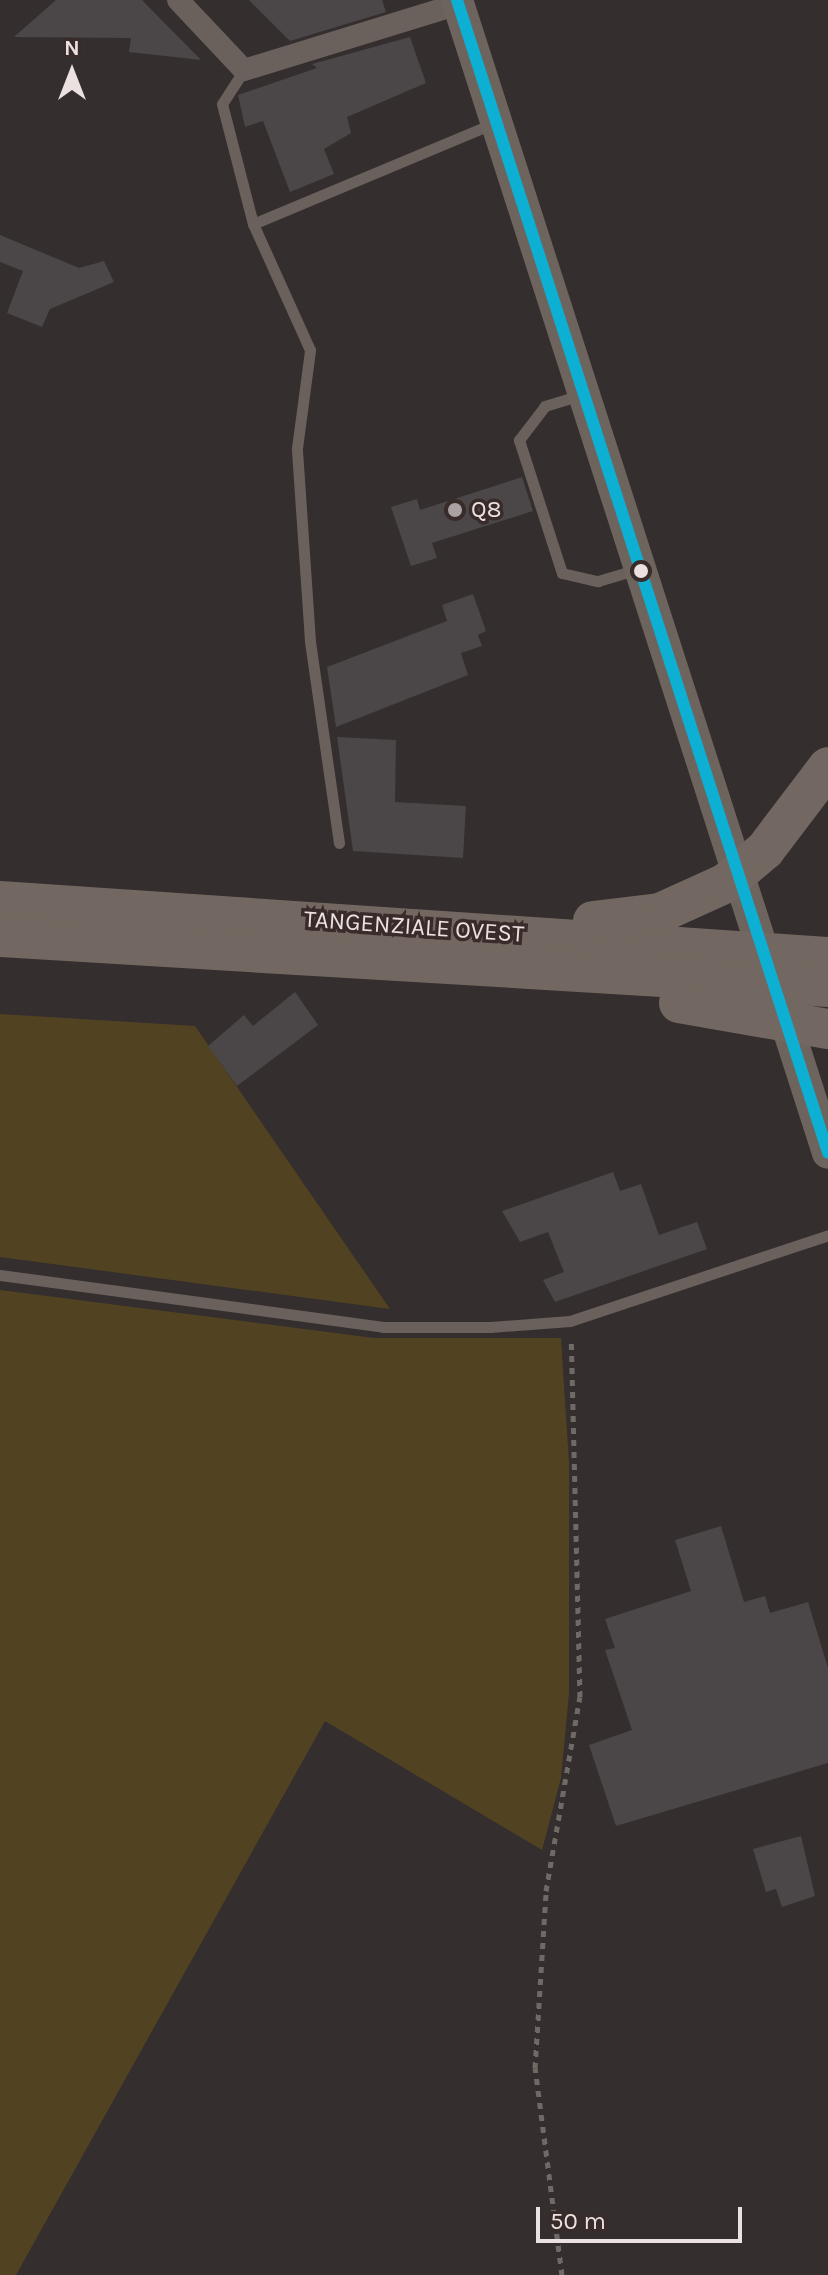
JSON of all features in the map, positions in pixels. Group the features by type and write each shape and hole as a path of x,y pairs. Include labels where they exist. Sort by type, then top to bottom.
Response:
{"highway":[{"path":"828,767 788,823 726,883 679,960 828,1029"},
{"name":"TANGENZIALE OVEST","path":"0,901 264,917 679,960 828,987"},
{"name":"TANGENZIALE OVEST","path":"0,937 338,958 679,960 828,957"}],"street":[{"path":"178,0 244,70 458,2 828,1153"}],"lane":[{"path":"244,70 222,104 253,224 310,350 297,448 310,641 339,843"},
{"path":"253,224 496,122"},
{"path":"586,394 545,406 519,440 562,573 598,581 640,568"},
{"path":"0,1275 383,1327 570,1321 828,1235"}],"path":[{"path":"562,2275 535,2068 546,1891 580,1697 570,1321"}],"shaded area":[{"path":"0,1014 195,1026 390,1309 0,1257"},
{"path":"0,1290 374,1338 561,1338 569,1463 569,1693 561,1778 542,1850 325,1721 16,2275 0,2275"}],"building":[{"path":"56,0 142,0 201,60 129,52 131,38 14,37"},
{"path":"249,0 382,0 386,12 290,41"},
{"path":"410,37 426,83 347,117 351,133 324,149 334,174 290,192 263,121 245,127 238,95 317,68 312,64"},
{"path":"0,235 79,268 104,261 114,282 50,309 42,327 7,313 23,271 0,262"},
{"path":"522,477 533,511 432,543 437,558 411,566 391,507 417,499 420,510"},
{"path":"473,594 486,631 478,635 482,646 461,653 468,675 336,727 327,667 447,621 442,605"},
{"path":"337,737 396,740 395,802 466,806 463,858 353,851"},
{"path":"295,992 318,1025 237,1086 208,1046 244,1015 253,1026"},
{"path":"613,1172 620,1191 641,1184 659,1235 697,1222 707,1249 555,1302 543,1280 564,1272 548,1232 520,1242 502,1211"},
{"path":"721,1526 744,1602 765,1596 770,1613 808,1602 828,1668 828,1763 616,1826 589,1745 632,1730 605,1650 615,1648 605,1619 691,1591 675,1540"},
{"path":"801,1836 815,1896 782,1907 776,1889 766,1892 753,1849"}],"transit line":[{"path":"457,0 828,1153"}],"place":[{"name":"Q8","path":"455,510"}]}
